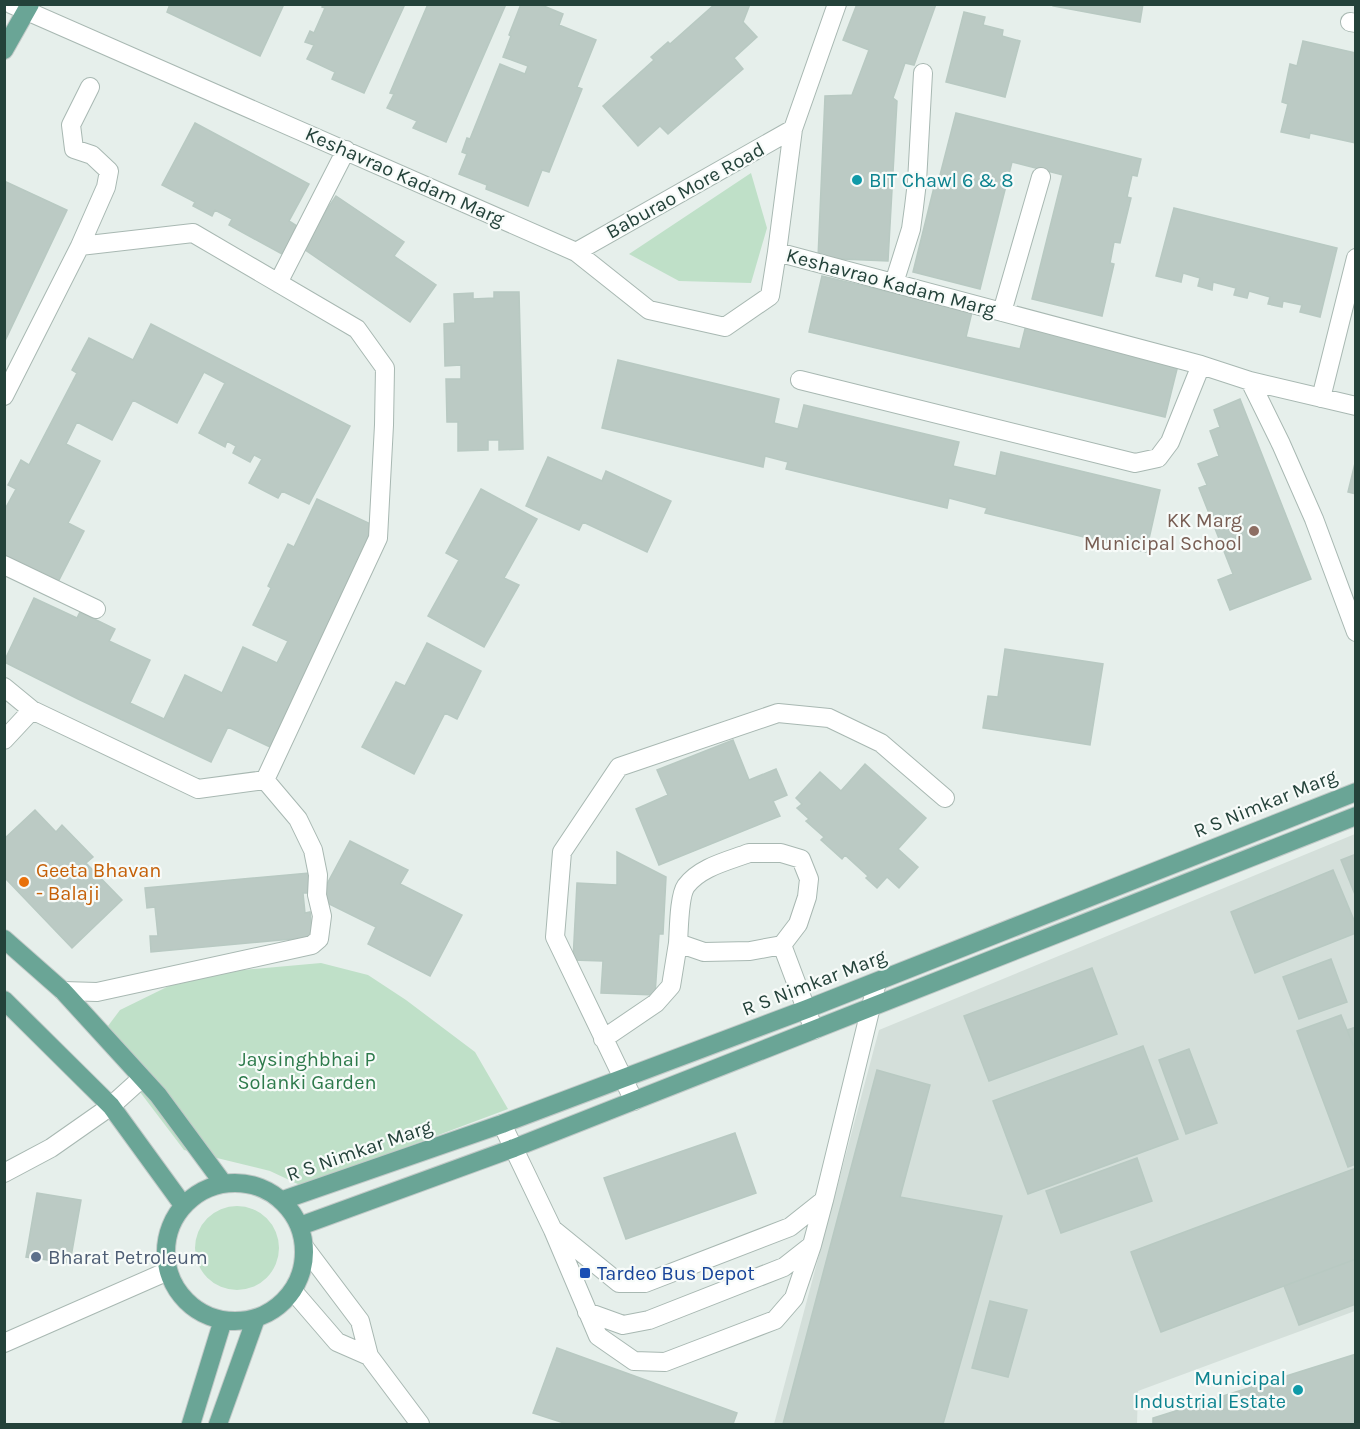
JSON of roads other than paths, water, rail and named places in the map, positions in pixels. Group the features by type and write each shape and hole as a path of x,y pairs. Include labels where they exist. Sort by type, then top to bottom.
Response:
{"main road":[{"path":"4,50 22,7"},
{"name":"R S Nimkar Marg","path":"283,1200 502,1124 807,1009 1356,792"},
{"path":"300,1226 514,1148 1356,816"},
{"path":"4,939 63,991 158,1095 223,1183"},
{"path":"4,1000 111,1106 183,1205"},
{"path":"223,1183 247,1183 269,1191 283,1200 293,1211 300,1226 305,1248 303,1270 293,1291 279,1305 256,1318 243,1322 223,1320 204,1314 188,1303 176,1288 168,1271 165,1248 171,1225 183,1205 201,1191 223,1183"},
{"path":"218,1425 256,1318"},
{"path":"191,1425 223,1320"}],"street":[{"name":"Baburao More Road","path":"777,252 793,129 837,4"},
{"name":"Keshavrao Kadam Marg","path":"22,7 576,252 649,310 725,327 770,296 777,252 1201,364 1250,381 1356,406"},
{"path":"894,283 911,229 917,182 923,73"},
{"path":"4,396 11,367 80,246 106,187 109,171 92,155 74,149 71,124 90,87"},
{"name":"Baburao More Road","path":"576,252 793,129"},
{"path":"278,283 346,150"},
{"path":"1002,312 1041,177"},
{"path":"80,246 193,233 357,329 385,368 378,538 265,780"},
{"path":"1321,398 1356,258"},
{"path":"800,380 1135,462 1158,458 1170,442 1201,364"},
{"path":"1250,381 1314,519 1356,633"},
{"path":"4,565 96,609"},
{"path":"4,687 32,710 198,789 265,780"},
{"path":"4,740 32,710"},
{"path":"634,1101 555,937 562,852 619,767 778,713 829,718 881,743 945,798"},
{"path":"63,991 97,992 312,945 319,939 322,916 317,895 318,875 312,850 298,819 265,780"},
{"path":"603,1039 656,1003 671,986 685,887 703,871 749,853 781,853 801,859 809,879 807,897 798,924 782,945 750,951 704,952 678,943"},
{"path":"782,945 814,1030"},
{"path":"502,1124 553,1230 598,1336 634,1361 665,1362 775,1320 794,1298 824,1200 877,982"},
{"path":"4,1173 51,1148 111,1106 142,1078"},
{"path":"553,1230 619,1283 645,1283 790,1227 824,1200"},
{"path":"587,1312 623,1325 649,1320 784,1266 812,1245"},
{"path":"305,1248 360,1322 369,1356 420,1425"},
{"path":"4,1343 168,1271"},
{"path":"293,1291 337,1342 369,1356"}],"place":[{"name":"BIT Chawl 6 & 8","path":"857,180"},
{"name":"KK Marg Municipal School","path":"1254,531"},
{"name":"Geeta Bhavan - Balaji","path":"24,882"},
{"name":"Bharat Petroleum","path":"36,1257"},
{"name":"Tardeo Bus Depot","path":"585,1273"},
{"name":"Municipal Industrial Estate","path":"1298,1390"}],"park label":[{"name":"Jaysinghbhai P Solanki Garden","path":"307,1070"}]}
